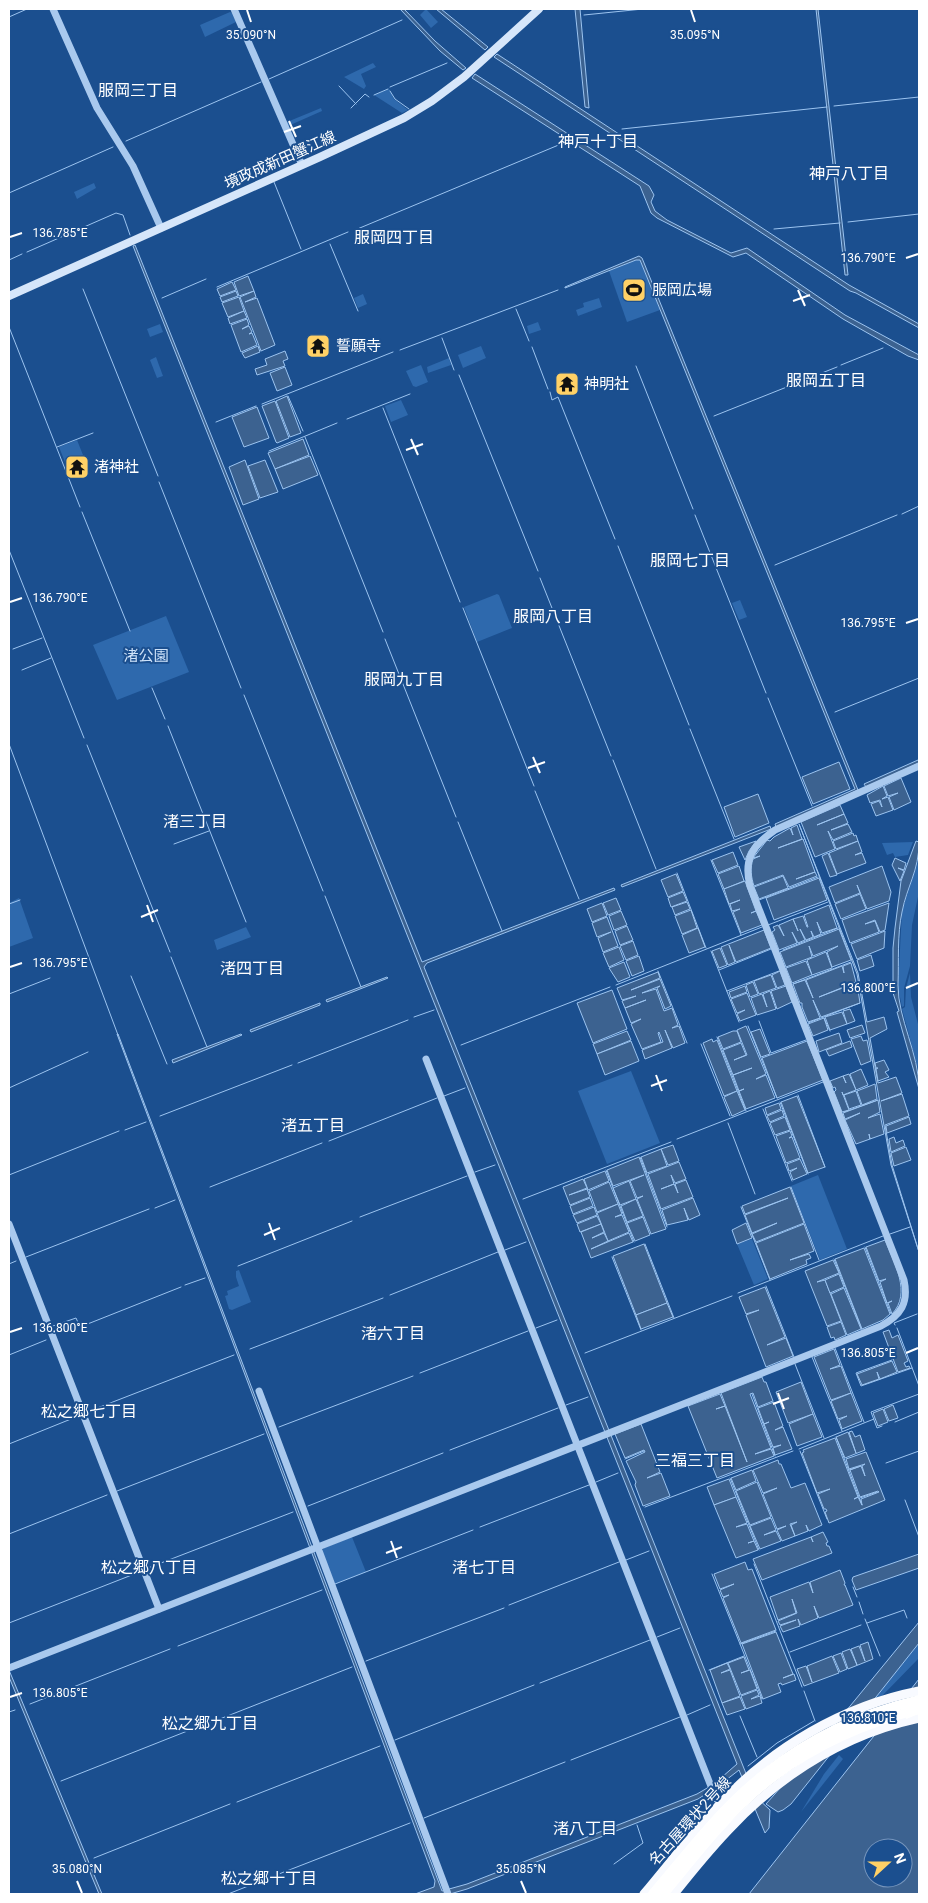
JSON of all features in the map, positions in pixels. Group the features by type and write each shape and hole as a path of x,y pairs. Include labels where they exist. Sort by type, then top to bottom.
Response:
{"highway":[{"name":"名古屋環状2号線","path":"644,1894 718,1802 759,1768 804,1735 826,1722 884,1700 919,1691"},
{"path":"653,1894 723,1813 745,1791 778,1765 840,1726 919,1700"},
{"path":"663,1894 740,1805 781,1771 843,1734 866,1724 919,1709"},
{"path":"674,1894 728,1831 763,1797 790,1775 809,1763 871,1732 919,1718"}],"main road":[{"name":"境政成新田蟹江線","path":"9,296 383,128 432,101 472,70 539,9"}],"street":[{"path":"53,9 98,108 133,166 161,228"},
{"path":"234,9 302,165"},
{"path":"10,1667 881,1326 896,1317 901,1310 906,1293 904,1280 750,886 747,866 753,851 764,837 775,830 919,766"},
{"path":"426,1058 718,1802"},
{"path":"9,1224 159,1609"},
{"path":"259,1391 314,1548 447,1891"}],"green space":[{"path":"426,9 438,22 431,28 420,15"},
{"path":"230,12 236,22 205,37 200,25"},
{"path":"373,63 376,67 361,74 366,86 364,89 344,77"},
{"path":"389,89 394,99 408,110 402,113 374,95"},
{"path":"321,108 322,111 288,126 287,122"},
{"path":"94,183 96,188 77,199 74,192"},
{"name":"服岡広場","path":"640,260 660,310 627,322 609,271"},
{"path":"363,294 367,304 358,308 354,298"},
{"path":"599,298 602,307 578,316 576,310 584,307 583,303"},
{"path":"538,322 541,330 529,334 527,326"},
{"path":"160,324 163,332 150,337 147,329"},
{"path":"481,346 486,358 463,368 458,355"},
{"path":"156,357 163,376 157,378 150,360"},
{"path":"449,358 451,365 428,373 427,367"},
{"path":"421,365 428,382 416,387 413,386 406,371"},
{"path":"401,400 408,415 391,422 385,406"},
{"path":"77,440 83,455 65,462 59,447"},
{"path":"497,594 512,628 477,642 464,607"},
{"path":"740,600 747,617 739,620 732,603"},
{"name":"渚公園","path":"166,616 189,672 117,700 93,645"},
{"path":"913,842 908,855 895,857 893,853 887,855 882,843"},
{"path":"919,859 919,892 912,925 910,966 904,988 904,1006 902,1007 898,987 902,911"},
{"path":"19,898 33,938 9,947 9,903"},
{"path":"246,927 251,937 217,950 214,940"},
{"path":"910,973 911,997 919,1028 919,1072 902,1009 905,1007 906,988"},
{"path":"631,1071 660,1143 607,1164 578,1091"},
{"path":"818,1175 847,1249 820,1260 791,1186"},
{"path":"752,1239 768,1279 754,1285 737,1244"},
{"path":"239,1270 251,1302 232,1310 229,1309 225,1296 228,1295 227,1291 239,1286 236,1271"},
{"path":"352,1537 366,1572 335,1584 322,1551 324,1548"},
{"path":"919,1643 919,1658 882,1696 852,1734 849,1731"},
{"path":"839,1755 843,1759 801,1812 824,1774"}],"shaded area":[{"path":"400,9 404,9 435,41 466,68 463,70 440,51"},
{"path":"436,9 441,9 488,47 485,50"},
{"path":"575,9 580,9 589,108 585,107"},
{"path":"816,9 818,9 848,275 845,275"},
{"path":"497,54 849,285 919,324 919,328 850,291 494,57"},
{"path":"475,74 649,186 654,195 651,202 655,211 667,220 731,253 747,248 845,315 919,355 919,360 908,356 843,319 746,253 733,257 657,218 651,213 640,186 472,78"},
{"path":"135,245 422,962 614,888 615,890 427,963 424,967 755,1796 770,1810 769,1828 765,1833 739,1770 698,1799 467,1889 450,1894 415,1894 434,1887 435,1881 117,1034 442,1891 467,1884 697,1794 714,1784 737,1764 133,246"},
{"path":"639,256 642,258 858,790 776,827 775,824 855,789 640,260 565,288"},
{"path":"248,276 254,291 239,296 234,282"},
{"path":"232,282 236,290 220,296 217,289"},
{"path":"236,291 238,296 222,302 220,297"},
{"path":"254,291 256,297 245,302 257,298 275,345 261,351 240,297"},
{"path":"239,297 244,311 228,317 222,303"},
{"path":"244,311 247,318 230,324 228,318"},
{"path":"247,319 249,325 242,329 249,326 252,332 249,334 252,333 257,345 241,352 231,325"},
{"path":"258,346 260,352 245,358 242,353"},
{"path":"285,351 288,359 283,361 285,366 257,375 255,369 267,365 265,359"},
{"path":"285,367 292,385 277,391 270,373"},
{"path":"287,396 301,433 290,437 276,401"},
{"path":"275,401 289,438 277,443 262,406"},
{"path":"257,407 269,438 244,447 232,417"},
{"path":"303,439 309,455 275,469 268,453"},
{"path":"310,456 318,475 283,489 275,469"},
{"path":"245,460 259,499 243,505 229,467"},
{"path":"265,460 278,492 260,498 248,466"},
{"path":"918,760 919,763 866,787 864,784"},
{"path":"839,762 850,789 813,804 802,777"},
{"path":"901,778 911,802 894,810 889,797 898,793 888,796 884,786"},
{"path":"883,786 887,796 882,799 888,797 893,810 876,816 871,804 879,801 882,807 880,800 870,803 867,795"},
{"path":"758,794 769,823 735,837 724,807"},
{"path":"840,805 848,823 831,830 848,824 852,832 833,840 828,831 835,849 815,857 801,822"},
{"path":"799,824 858,973 867,1022 884,1017 887,1029 870,1038 878,1083 896,1077 902,1093 881,1101 902,1094 909,1116 885,1125 892,1165 919,1252 891,1165 857,974"},
{"path":"797,825 802,839 778,848 803,839 817,876 789,887 783,875 754,886 751,869 753,859 760,856 753,858 767,840 770,841 790,828 793,835 791,828"},
{"path":"770,826 771,829 622,887 621,885"},
{"path":"853,833 858,841 836,849 833,841"},
{"path":"756,841 749,851 745,860 739,847"},
{"path":"858,841 862,852 855,855 862,853 866,863 837,874 829,853"},
{"path":"916,841 919,842 917,862 900,921 898,985 901,1011 916,1062 919,1089 893,993 893,948 901,881"},
{"path":"733,852 738,865 718,873 712,860"},
{"path":"828,853 837,875 830,877 822,856"},
{"path":"895,858 906,863 904,870 898,868 904,871 900,881 892,865"},
{"path":"739,866 744,881 724,889 718,874"},
{"path":"882,866 891,892 889,901 867,909 857,885 860,893 835,903 829,887"},
{"path":"676,874 683,891 668,897 661,880"},
{"path":"783,876 788,888 759,899 754,887"},
{"path":"819,878 827,900 774,920 766,898"},
{"path":"745,881 762,925 741,933 733,912 740,909 732,911 730,904 740,900 729,904 724,889"},
{"path":"683,892 687,901 671,907 668,898"},
{"path":"860,894 866,909 841,919 835,904"},
{"path":"616,898 621,910 608,915 603,903"},
{"path":"687,902 690,909 675,915 672,907"},
{"path":"602,903 607,916 592,922 587,909"},
{"path":"889,903 885,930 880,932 875,920 865,924 875,921 879,932 850,943 842,920"},
{"path":"829,905 837,928 822,933 817,922 821,934 814,937 811,931 813,937 806,940 800,929 805,940 798,943 792,932 797,943 779,950 772,932 775,930 773,927 778,925 784,936 779,925 803,916 808,927 804,915"},
{"path":"691,910 697,928 682,934 675,916"},
{"path":"621,911 627,925 614,930 609,916"},
{"path":"607,917 618,946 603,952 598,938 611,932 597,937 592,923"},
{"path":"627,926 633,940 620,945 615,931"},
{"path":"698,928 705,947 689,953 682,935"},
{"path":"839,929 851,960 832,967 827,952 838,946 813,956 809,946 812,957 786,967 780,952"},
{"path":"764,930 771,948 736,962 729,945 735,962 728,965 721,947"},
{"path":"885,931 884,948 857,959 851,944"},
{"path":"633,941 638,955 626,960 620,946"},
{"path":"619,947 624,960 609,967 603,953"},
{"path":"720,948 727,965 719,968 712,951"},
{"path":"826,952 832,968 812,975 807,960"},
{"path":"871,955 874,966 860,971 857,960"},
{"path":"639,956 644,971 632,976 626,961"},
{"path":"806,961 812,975 792,983 786,968"},
{"path":"624,962 630,977 618,982 609,968"},
{"path":"851,963 856,982 819,997 853,984 854,989 858,990 860,1003 821,1017 813,1000 820,1018 808,1022 793,984 805,980 813,998 806,980 842,966 844,973 843,966"},
{"path":"780,971 785,985 777,988 772,975"},
{"path":"658,972 660,978 631,990 660,979 671,1006 665,1009 657,988 660,986 642,993 656,989 664,1011 672,1008 678,1025 672,1028 679,1026 685,1043 673,1048 665,1030 672,1048 645,1059 642,1050 663,1042 659,1032 661,1042 642,1049 631,1024 641,1019 631,1023 622,1001 636,996 622,1000 617,988"},
{"path":"771,975 776,988 759,994 754,981"},
{"path":"387,977 327,1002 326,1000"},
{"path":"753,982 758,994 750,997 746,985"},
{"path":"745,986 747,992 731,998 729,992"},
{"path":"786,986 792,1002 777,1009 771,991"},
{"path":"612,990 627,1029 593,1043 577,1003"},
{"path":"770,991 776,1009 757,1015 751,998 762,994 767,1007 763,994"},
{"path":"747,993 756,1015 740,1021 737,1014 745,1010 737,1013 731,999"},
{"path":"320,1003 320,1005 251,1032 250,1030"},
{"path":"850,1009 855,1021 847,1024 843,1011"},
{"path":"842,1012 847,1024 830,1030 825,1017"},
{"path":"824,1018 828,1030 813,1036 808,1024"},
{"path":"862,1025 865,1033 850,1038 847,1030"},
{"path":"746,1026 766,1074 756,1079 766,1075 775,1098 746,1109 723,1050 741,1043 746,1055 734,1060 747,1055 737,1030"},
{"path":"760,1029 770,1054 761,1057 751,1032"},
{"path":"627,1031 631,1040 597,1054 593,1044"},
{"path":"737,1031 741,1042 723,1049 718,1037"},
{"path":"839,1033 842,1043 819,1052 816,1041"},
{"path":"242,1035 173,1063 172,1060"},
{"path":"861,1036 863,1041 867,1040 871,1061 861,1065 851,1039"},
{"path":"712,1039 713,1042 717,1040 737,1091 724,1096 703,1043"},
{"path":"631,1041 639,1061 605,1075 597,1054"},
{"path":"807,1041 823,1080 777,1098 762,1058"},
{"path":"850,1041 852,1047 829,1056 826,1050"},
{"path":"884,1060 889,1070 885,1072 889,1077 878,1081 876,1069 878,1068 876,1068 875,1063"},
{"path":"861,1069 868,1085 856,1090 850,1074"},
{"path":"849,1074 856,1090 843,1095 849,1110 842,1112 834,1092 836,1090 835,1087 833,1088 830,1081"},
{"path":"875,1084 877,1099 862,1105 857,1091"},
{"path":"737,1091 745,1110 732,1116 724,1097"},
{"path":"856,1091 861,1105 849,1109 844,1095"},
{"path":"797,1096 825,1167 808,1173 781,1102"},
{"path":"878,1100 880,1112 868,1118 880,1114 884,1134 856,1144 845,1120 860,1113 845,1119 843,1113"},
{"path":"779,1103 781,1109 767,1115 765,1108"},
{"path":"782,1110 784,1116 770,1122 767,1116"},
{"path":"785,1117 790,1130 775,1135 770,1123"},
{"path":"909,1117 911,1124 887,1133 886,1126"},
{"path":"790,1131 792,1136 789,1138 792,1137 800,1158 786,1163 776,1136"},
{"path":"894,1137 896,1143 903,1140 905,1146 891,1152 889,1139"},
{"path":"673,1145 679,1161 668,1165 661,1149"},
{"path":"906,1147 911,1160 894,1166 891,1153"},
{"path":"661,1149 667,1166 647,1173 641,1157"},
{"path":"639,1157 666,1229 651,1234 637,1199 643,1196 637,1198 630,1181 644,1175 613,1186 607,1170"},
{"path":"800,1159 807,1174 793,1180 790,1172 797,1168 789,1171 787,1164"},
{"path":"679,1162 686,1179 675,1183 671,1175 678,1193 675,1184 686,1180 693,1197 661,1209 648,1174"},
{"path":"605,1171 609,1181 588,1190 584,1179"},
{"path":"583,1179 587,1188 569,1195 587,1189 590,1197 570,1205 563,1187"},
{"path":"629,1181 636,1199 620,1205 613,1188"},
{"path":"609,1182 618,1204 597,1212 589,1191"},
{"path":"790,1187 804,1223 756,1242 752,1234 777,1223 752,1233 745,1215 788,1198 745,1214 742,1206"},
{"path":"590,1198 593,1206 573,1214 570,1206"},
{"path":"693,1198 700,1215 689,1220 684,1208 688,1220 667,1225 662,1210"},
{"path":"636,1199 643,1216 627,1222 621,1206"},
{"path":"618,1204 622,1214 615,1217 622,1215 629,1232 608,1241 597,1213"},
{"path":"594,1207 597,1215 577,1223 573,1215"},
{"path":"597,1216 601,1224 580,1232 577,1224"},
{"path":"643,1217 650,1235 635,1241 627,1223"},
{"path":"746,1223 752,1238 737,1244 732,1230"},
{"path":"601,1224 604,1232 592,1238 604,1233 608,1241 591,1249 629,1233 633,1242 591,1258 581,1232"},
{"path":"804,1224 814,1251 790,1260 809,1254 811,1258 806,1260 807,1264 770,1279 756,1243"},
{"path":"885,1240 901,1287 901,1297 898,1306 892,1314 888,1303 892,1301 887,1303 880,1282 886,1279 879,1281 866,1247"},
{"path":"644,1244 667,1303 636,1315 613,1256"},
{"path":"864,1248 890,1314 883,1320 862,1329 835,1259"},
{"path":"833,1260 839,1273 817,1282 825,1280 841,1321 827,1326 805,1271"},
{"path":"839,1274 844,1287 830,1293 825,1280"},
{"path":"765,1287 785,1337 767,1345 786,1338 793,1356 766,1367 746,1315 759,1310 746,1314 739,1297"},
{"path":"844,1288 861,1329 847,1335 831,1294"},
{"path":"667,1303 673,1317 641,1329 636,1315"},
{"path":"841,1322 846,1335 835,1340 834,1337 831,1338 827,1327"},
{"path":"889,1330 892,1338 898,1335 908,1361 904,1363 906,1367 909,1366 910,1368 898,1372 883,1332"},
{"path":"834,1349 840,1365 830,1369 841,1366 851,1393 831,1400 814,1357"},
{"path":"892,1361 897,1372 880,1379 877,1372 879,1379 862,1385 857,1374"},
{"path":"762,1377 764,1382 766,1382 773,1401 758,1407 753,1393 750,1394 771,1448 755,1454 771,1449 774,1456 717,1478 688,1406 720,1394 747,1462 721,1393"},
{"path":"801,1382 813,1414 788,1423 776,1392"},
{"path":"851,1393 862,1421 842,1429 839,1420 847,1416 838,1419 831,1401"},
{"path":"774,1402 783,1426 775,1430 783,1427 792,1449 775,1455 773,1448 781,1445 773,1447 758,1408"},
{"path":"893,1405 898,1418 889,1421 884,1409"},
{"path":"883,1409 888,1422 878,1426 873,1413"},
{"path":"813,1414 822,1437 797,1446 789,1424"},
{"path":"641,1424 660,1472 647,1478 661,1473 670,1496 643,1506 635,1485 636,1482 626,1461 645,1452 644,1450 625,1458 615,1434"},
{"path":"852,1431 855,1437 860,1435 865,1450 845,1458 836,1437 848,1432 856,1453 849,1432"},
{"path":"835,1438 862,1505 861,1499 879,1492 860,1497 850,1470 861,1466 865,1476 862,1466 865,1464 849,1469 846,1459 866,1452 885,1500 829,1523 825,1512 827,1511 824,1509 818,1494 830,1489 817,1493 802,1453 804,1452 803,1450"},
{"path":"778,1460 791,1488 805,1483 822,1525 809,1531 806,1525 808,1531 795,1536 782,1541 777,1530 786,1526 777,1529 763,1494 777,1488 763,1493 753,1470"},
{"path":"752,1470 756,1481 736,1490 731,1478"},
{"path":"729,1479 736,1497 714,1505 707,1487"},
{"path":"757,1482 771,1517 750,1525 736,1491"},
{"path":"736,1497 747,1523 736,1527 747,1524 758,1550 736,1558 714,1505"},
{"path":"771,1518 776,1530 764,1535 776,1531 781,1541 760,1549 750,1526"},
{"path":"823,1532 828,1542 826,1543 827,1546 829,1546 832,1553 762,1580 753,1559"},
{"path":"919,1554 919,1568 856,1590 852,1580 853,1577"},
{"path":"745,1562 748,1570 752,1569 776,1630 741,1643 723,1598 729,1595 723,1597 720,1590 734,1584 720,1589 714,1574"},
{"path":"840,1570 853,1605 819,1618 814,1606 818,1618 801,1625 798,1619 800,1626 783,1632 780,1626 796,1620 780,1625 778,1621 797,1613 792,1599 796,1613 778,1620 770,1597 809,1582 813,1593 810,1582"},
{"path":"919,1622 919,1643 791,1804 778,1812 766,1804 805,1760 824,1733 837,1722"},
{"path":"776,1632 793,1674 783,1678 794,1674 796,1680 782,1685 781,1683 778,1684 781,1692 763,1699 742,1644"},
{"path":"868,1642 873,1659 848,1669 842,1652 850,1649 857,1665 851,1649 859,1646 865,1661 860,1645"},
{"path":"841,1653 847,1669 840,1672 833,1656"},
{"path":"832,1656 839,1673 804,1686 797,1669 806,1666 812,1682 807,1666"},
{"path":"744,1657 749,1670 741,1673 750,1670 757,1689 741,1695 728,1663"},
{"path":"727,1663 730,1669 721,1673 730,1670 740,1696 722,1703 710,1670"},
{"path":"9,1670 102,1894 99,1894 9,1677"},
{"path":"919,1679 919,1894 749,1894"},
{"path":"757,1690 759,1695 751,1699 760,1696 762,1703 746,1709 741,1696"},
{"path":"740,1697 745,1709 727,1715 722,1703"}],"waterway":[{"path":"9,17 27,9"},
{"path":"584,15 643,9"},
{"path":"269,79 402,20"},
{"path":"390,87 447,63"},
{"path":"126,141 261,82"},
{"path":"339,86 356,104"},
{"path":"374,95 388,89"},
{"path":"390,91 395,99 409,109"},
{"path":"351,108 365,94 369,97"},
{"path":"834,106 919,97"},
{"path":"622,129 827,107"},
{"path":"355,230 561,144"},
{"path":"9,193 113,147"},
{"path":"274,182 301,249"},
{"path":"27,252 116,213 123,215 130,235"},
{"path":"848,222 919,214"},
{"path":"774,229 840,223"},
{"path":"217,287 348,232"},
{"path":"330,244 358,311"},
{"path":"9,260 22,254"},
{"path":"162,298 206,279"},
{"path":"83,289 158,476"},
{"path":"400,350 558,290"},
{"path":"516,309 529,341"},
{"path":"9,327 80,507"},
{"path":"442,338 454,370"},
{"path":"532,347 548,389"},
{"path":"841,365 883,348"},
{"path":"262,404 393,352"},
{"path":"636,366 693,509"},
{"path":"714,416 837,367"},
{"path":"459,375 538,571"},
{"path":"550,392 552,400 558,397 615,539"},
{"path":"347,419 410,394"},
{"path":"288,396 303,431"},
{"path":"216,422 256,406"},
{"path":"383,408 460,602"},
{"path":"269,451 337,423"},
{"path":"57,447 93,433"},
{"path":"305,437 383,632"},
{"path":"159,482 241,688"},
{"path":"902,514 919,506"},
{"path":"82,512 130,631"},
{"path":"695,515 766,693"},
{"path":"775,565 897,515"},
{"path":"618,546 689,725"},
{"path":"9,550 84,738"},
{"path":"540,578 611,756"},
{"path":"463,608 534,786"},
{"path":"13,649 42,638"},
{"path":"385,639 456,817"},
{"path":"22,670 51,658"},
{"path":"835,712 919,678"},
{"path":"152,688 165,719"},
{"path":"244,695 323,891"},
{"path":"768,698 812,806"},
{"path":"168,726 246,922"},
{"path":"690,729 734,839"},
{"path":"9,744 118,1035"},
{"path":"87,745 170,952"},
{"path":"613,760 656,869"},
{"path":"535,791 579,899"},
{"path":"458,822 502,931"},
{"path":"174,844 209,831"},
{"path":"711,860 741,935"},
{"path":"677,873 706,948"},
{"path":"759,900 818,877"},
{"path":"325,896 361,987"},
{"path":"9,904 20,900"},
{"path":"768,925 828,902"},
{"path":"616,985 762,927"},
{"path":"783,950 838,928"},
{"path":"719,970 771,949"},
{"path":"711,951 739,1022"},
{"path":"171,957 207,1047"},
{"path":"793,984 851,962"},
{"path":"658,971 687,1043"},
{"path":"727,991 779,971"},
{"path":"131,976 167,1064"},
{"path":"9,994 50,978"},
{"path":"461,1045 610,987"},
{"path":"808,1023 860,1003"},
{"path":"414,1017 434,1010"},
{"path":"824,1018 830,1031"},
{"path":"298,1063 408,1020"},
{"path":"759,1021 771,1053 806,1040"},
{"path":"748,1026 777,1098"},
{"path":"717,1037 746,1111"},
{"path":"701,1044 730,1116"},
{"path":"9,1088 88,1052"},
{"path":"160,1116 292,1065"},
{"path":"677,1139 823,1082"},
{"path":"444,1096 465,1088"},
{"path":"798,1095 825,1167"},
{"path":"329,1141 437,1098"},
{"path":"844,1112 878,1100"},
{"path":"780,1102 808,1174"},
{"path":"763,1109 792,1181"},
{"path":"125,1130 146,1122"},
{"path":"728,1123 755,1194"},
{"path":"9,1175 119,1131"},
{"path":"523,1199 671,1142"},
{"path":"210,1187 322,1143"},
{"path":"640,1157 667,1227"},
{"path":"475,1172 495,1165"},
{"path":"606,1170 634,1242"},
{"path":"360,1217 467,1176"},
{"path":"791,1187 819,1260"},
{"path":"155,1208 175,1200"},
{"path":"741,1207 770,1280"},
{"path":"26,1257 149,1209"},
{"path":"238,1266 352,1221"},
{"path":"890,1234 910,1227"},
{"path":"738,1293 883,1236"},
{"path":"505,1250 526,1242"},
{"path":"645,1244 674,1318"},
{"path":"865,1247 891,1314"},
{"path":"390,1295 498,1252"},
{"path":"612,1257 641,1330"},
{"path":"834,1259 862,1330"},
{"path":"9,1264 16,1261"},
{"path":"185,1285 205,1278"},
{"path":"766,1286 794,1357"},
{"path":"53,1326 76,1318 80,1327 181,1287"},
{"path":"585,1353 732,1296"},
{"path":"250,1349 383,1298"},
{"path":"895,1325 894,1323 917,1314"},
{"path":"536,1328 557,1320"},
{"path":"897,1328 919,1386"},
{"path":"420,1373 528,1331"},
{"path":"9,1355 46,1340"},
{"path":"835,1348 864,1422"},
{"path":"87,1412 234,1355"},
{"path":"812,1357 842,1431"},
{"path":"892,1360 856,1373 861,1386 912,1368"},
{"path":"795,1364 824,1438"},
{"path":"279,1427 413,1376"},
{"path":"752,1394 775,1456"},
{"path":"882,1426 877,1428 871,1412 919,1394"},
{"path":"566,1405 588,1397"},
{"path":"450,1450 558,1408"},
{"path":"895,1422 919,1412"},
{"path":"9,1444 76,1417"},
{"path":"799,1449 874,1419"},
{"path":"117,1491 264,1434"},
{"path":"836,1437 862,1505"},
{"path":"625,1459 644,1451"},
{"path":"645,1507 793,1451"},
{"path":"800,1451 827,1519"},
{"path":"886,1463 919,1451"},
{"path":"308,1506 443,1453"},
{"path":"849,1470 861,1466"},
{"path":"596,1482 618,1473"},
{"path":"730,1478 759,1550"},
{"path":"480,1527 589,1485"},
{"path":"860,1498 877,1492"},
{"path":"9,1534 107,1495"},
{"path":"905,1500 919,1537"},
{"path":"148,1568 293,1512"},
{"path":"335,1584 473,1530"},
{"path":"626,1560 649,1551"},
{"path":"509,1605 619,1562"},
{"path":"754,1564 802,1687"},
{"path":"9,1623 137,1573"},
{"path":"712,1574 762,1699"},
{"path":"853,1587 857,1597"},
{"path":"178,1646 322,1590"},
{"path":"859,1602 863,1614"},
{"path":"366,1661 504,1608"},
{"path":"867,1623 904,1610 907,1618"},
{"path":"865,1619 880,1656"},
{"path":"790,1652 861,1625"},
{"path":"657,1637 680,1628"},
{"path":"740,1644 776,1631"},
{"path":"540,1683 650,1640"},
{"path":"30,1704 170,1649"},
{"path":"709,1670 744,1656"},
{"path":"207,1724 352,1667"},
{"path":"395,1740 534,1685"},
{"path":"804,1691 815,1721"},
{"path":"687,1715 710,1705"},
{"path":"9,1712 15,1710"},
{"path":"740,1716 757,1757"},
{"path":"571,1760 680,1717"},
{"path":"748,1766 777,1743 814,1721"},
{"path":"61,1781 200,1726"},
{"path":"237,1802 380,1746"},
{"path":"424,1818 565,1762"},
{"path":"94,1858 230,1804"},
{"path":"266,1879 410,1823"},
{"path":"614,1864 643,1843 637,1825"},
{"path":"228,1894 261,1881"}],"place":[{"name":"服岡広場","path":"634,290"},
{"name":"誓願寺","path":"318,346"},
{"name":"神明社","path":"567,384"},
{"name":"渚神社","path":"77,467"}],"district":[{"name":"服岡三丁目","path":"138,90"},
{"name":"神戸十丁目","path":"598,141"},
{"name":"神戸八丁目","path":"849,173"},
{"name":"服岡四丁目","path":"394,237"},
{"name":"服岡五丁目","path":"826,380"},
{"name":"服岡七丁目","path":"690,560"},
{"name":"服岡八丁目","path":"553,616"},
{"name":"服岡九丁目","path":"404,679"},
{"name":"渚三丁目","path":"195,821"},
{"name":"渚四丁目","path":"252,968"},
{"name":"渚五丁目","path":"313,1125"},
{"name":"渚六丁目","path":"393,1333"},
{"name":"松之郷七丁目","path":"89,1411"},
{"name":"三福三丁目","path":"695,1460"},
{"name":"松之郷八丁目","path":"149,1567"},
{"name":"渚七丁目","path":"484,1567"},
{"name":"松之郷九丁目","path":"210,1723"},
{"name":"渚八丁目","path":"585,1828"},
{"name":"松之郷十丁目","path":"269,1878"}]}
